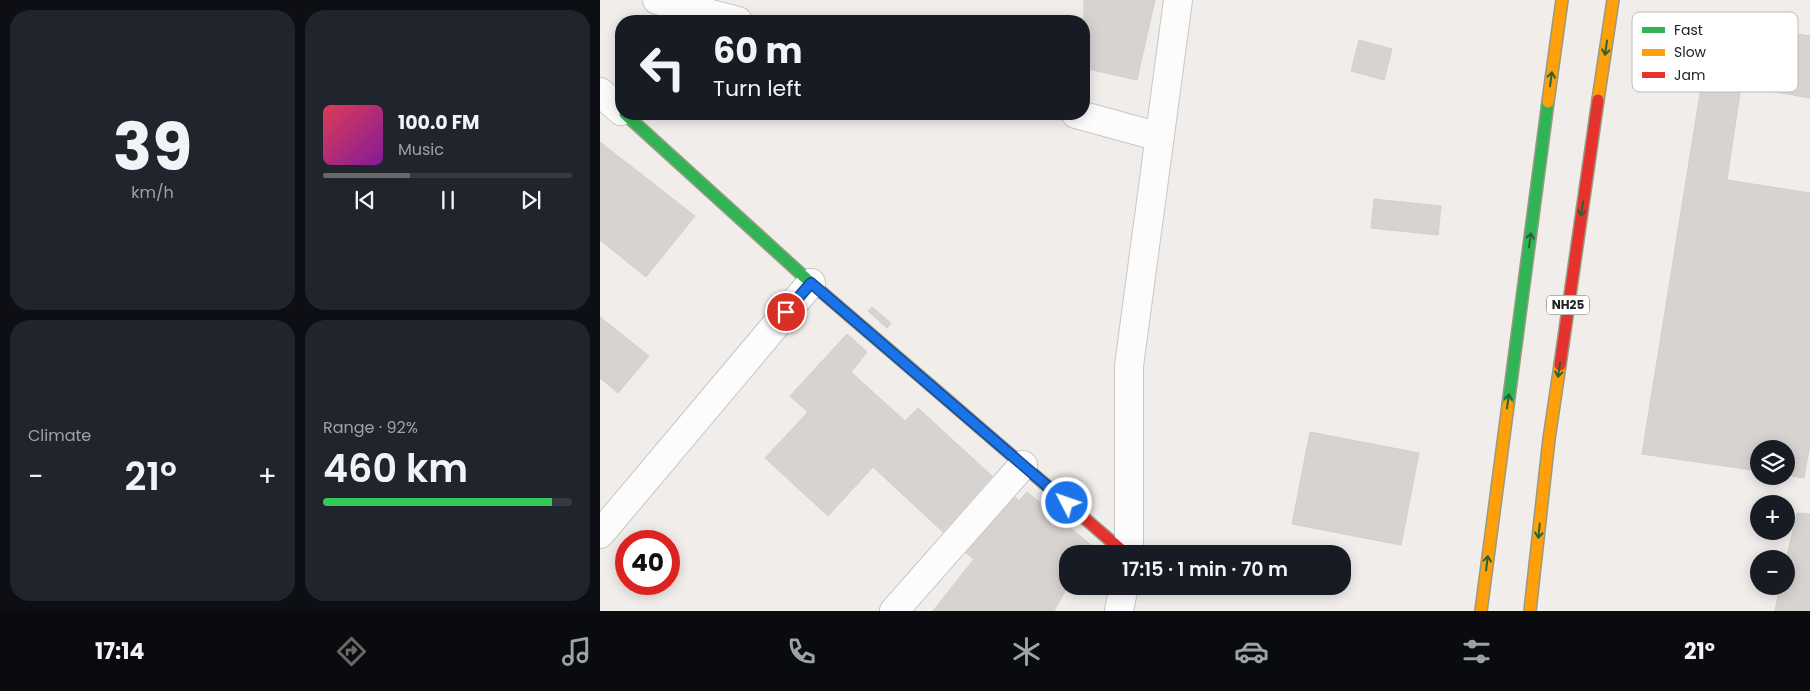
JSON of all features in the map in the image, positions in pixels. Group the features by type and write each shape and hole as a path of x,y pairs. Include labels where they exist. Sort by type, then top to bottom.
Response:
{"main road":[{"path":"1481,611 1562,0"},
{"name":"NH25","path":"1530,611 1549,439 1613,0"},
{"path":"625,120 1116,545"}],"street":[{"path":"656,0 715,15"},
{"path":"1127,545 1129,366 1178,0"},
{"path":"1090,118 1160,137"},
{"path":"600,534 811,283"},
{"path":"894,611 1023,465"},
{"path":"1119,611 1122,595"}],"building":[{"path":"1084,0 1155,0 1137,80 1090,69 1090,15 1084,15"},
{"path":"1798,34 1810,36 1810,98 1776,92 1798,92"},
{"path":"1359,40 1392,49 1384,80 1351,71"},
{"path":"1700,92 1740,92 1727,180 1810,193 1810,444 1804,478 1795,476 1795,440 1750,440 1750,470 1642,454"},
{"path":"600,142 695,216 646,277 600,240"},
{"path":"1374,199 1441,206 1438,235 1371,228"},
{"path":"872,307 891,323 887,328 868,311"},
{"path":"600,317 649,356 618,393 600,378"},
{"path":"847,334 867,352 851,372 905,421 918,408 992,476 943,532 873,467 828,516 765,458 808,412 790,396"},
{"path":"1310,432 1419,453 1401,545 1292,524"},
{"path":"1027,492 1091,545 1059,545 1059,595 1063,595 1054,611 933,611 974,559 966,553 1015,497 1019,501"},
{"path":"1797,513 1810,514 1810,611 1775,611 1778,595 1795,595 1795,550 1788,550 1791,540 1795,540"}],"traffic: fast":[{"path":"1508,405 1548,102"},
{"path":"632,120 811,283 930,385"}],"traffic: slow":[{"path":"1548,102 1562,0"},
{"path":"1598,100 1613,0"},
{"path":"1530,611 1549,439 1560,365"},
{"path":"1481,611 1508,405"}],"traffic: jam":[{"path":"1560,365 1598,100"},
{"path":"930,385 1116,545"}],"route":[{"path":"786,312 811,283 1067,503"}]}
